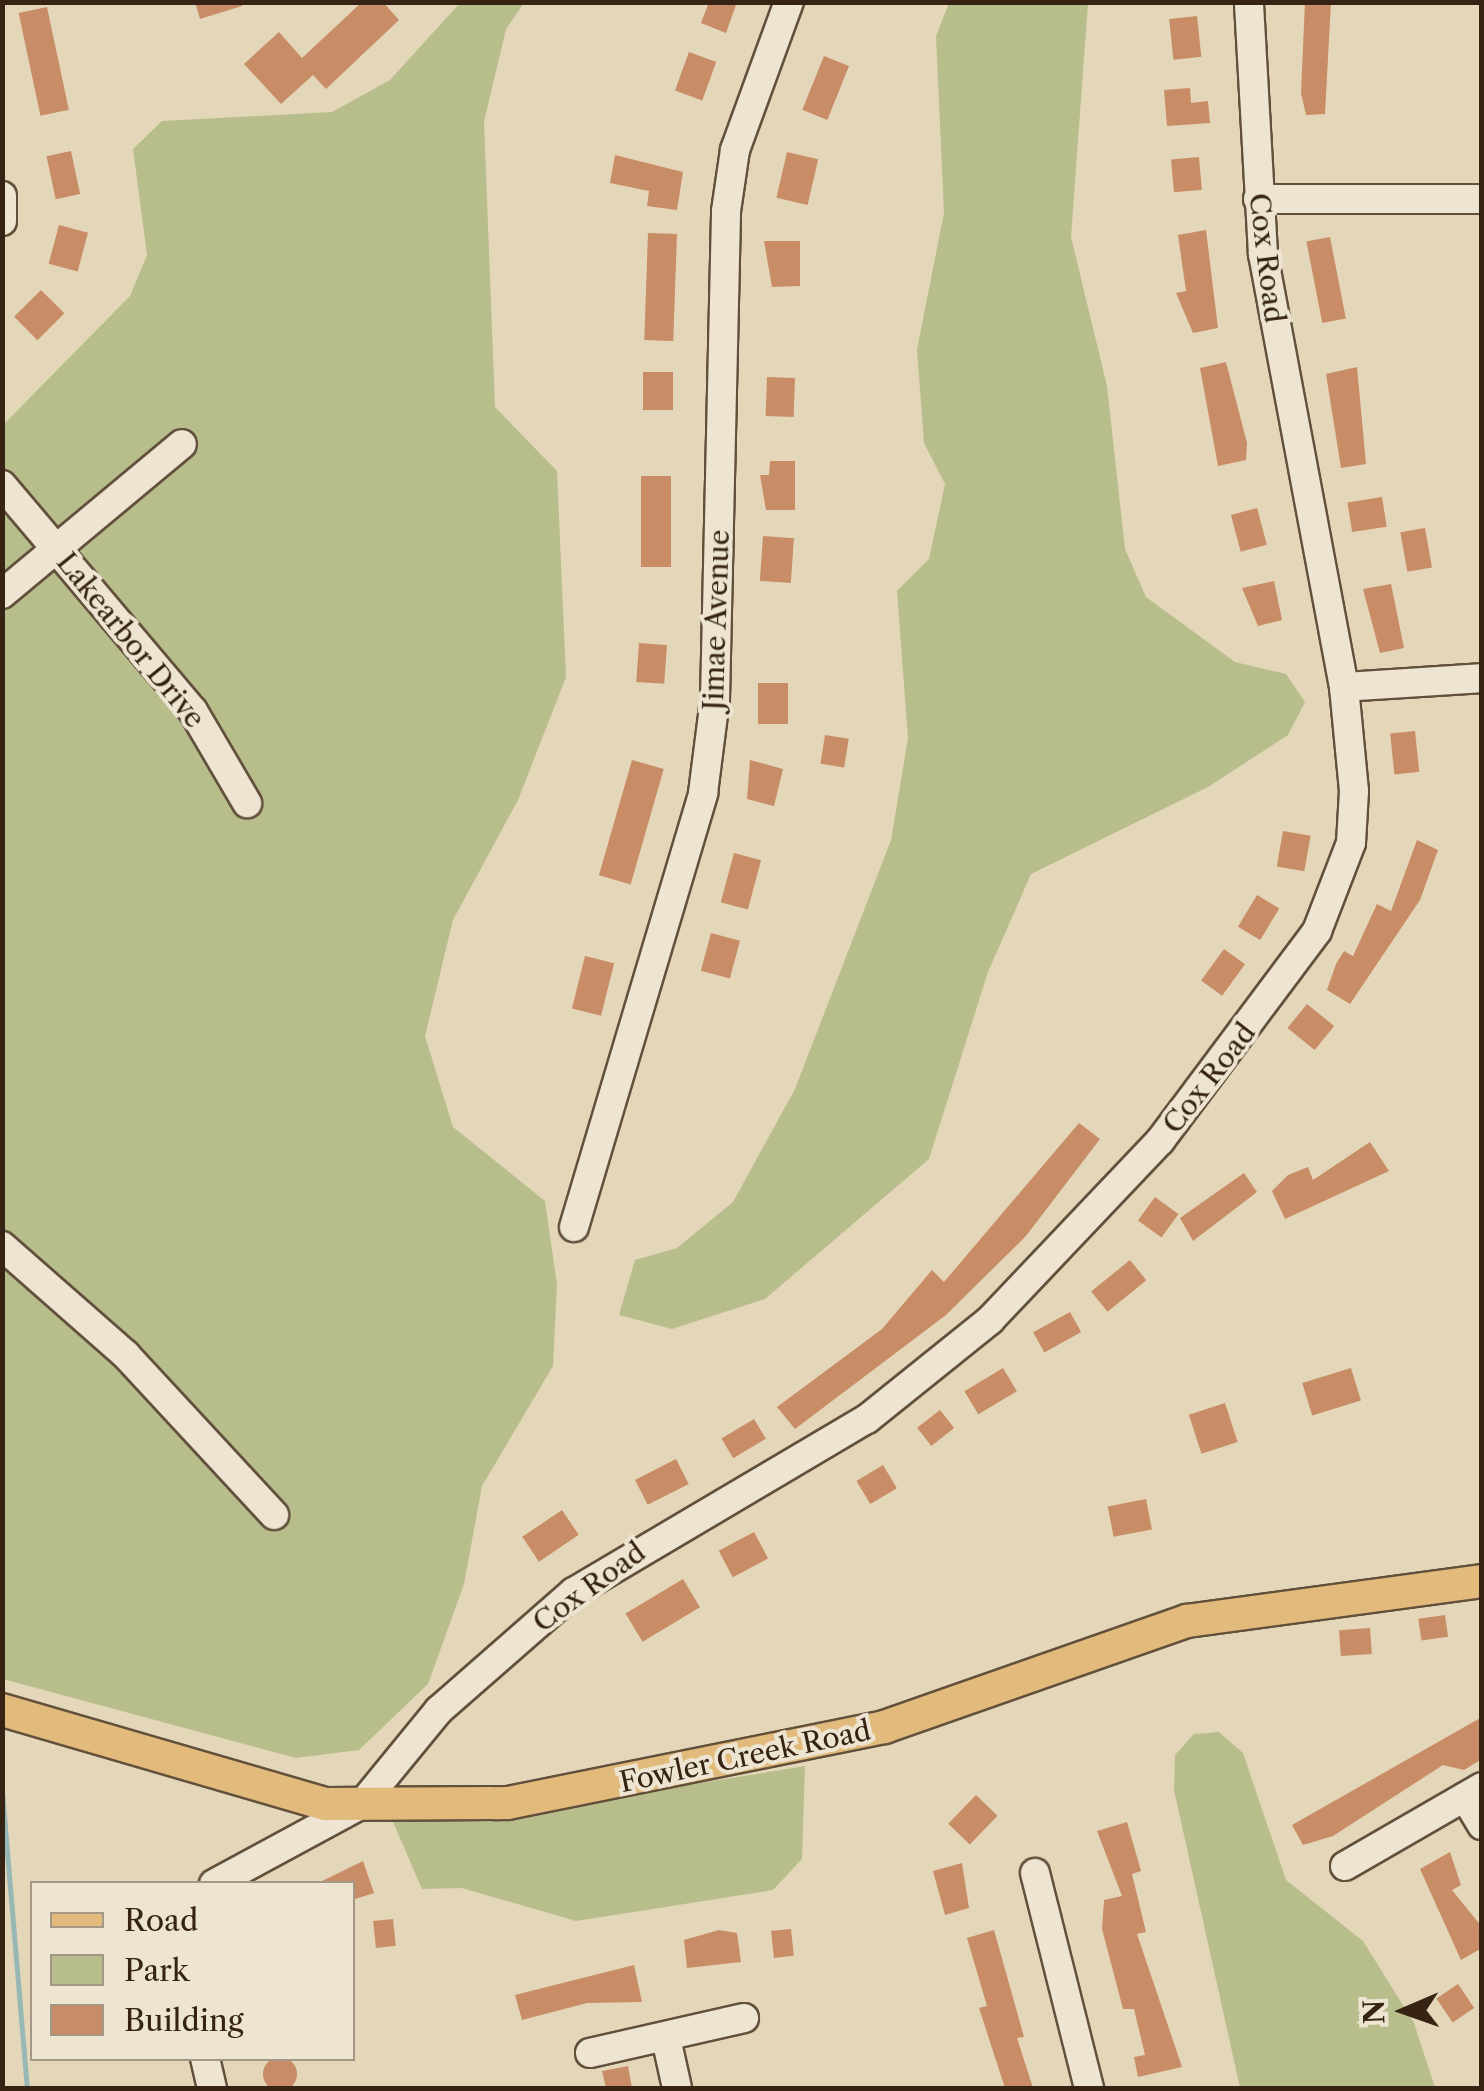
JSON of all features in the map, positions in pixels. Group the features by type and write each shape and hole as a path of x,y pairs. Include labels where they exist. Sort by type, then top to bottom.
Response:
{"main road":[{"name":"Fowler Creek Road","path":"2,1710 326,1804 508,1803 713,1766 884,1727 1187,1622 1482,1581"}],"street":[{"name":"Jimae Avenue","path":"574,1227 703,793 715,700 726,211 736,150 789,2"},
{"name":"Cox Road","path":"362,1804 452,1697 574,1592 867,1419 1073,1242 1240,1038 1324,916 1351,843 1344,687 1258,199 1249,2"},
{"path":"2,196 2,221"},
{"path":"1258,199 1482,200"},
{"path":"2,594 182,444"},
{"name":"Lakearbor Drive","path":"2,486 194,711 247,803"},
{"path":"1344,687 1482,678"},
{"path":"2,1246 126,1355 274,1514"},
{"path":"1344,1866 1473,1792 1482,1825"},
{"path":"220,1881 362,1804"},
{"path":"1035,1873 1089,2088"},
{"path":"590,2053 744,2018"},
{"path":"666,2038 677,2088"},
{"path":"206,2061 212,2088"}],"green space":[{"path":"460,3 524,3 506,29 484,122 495,407 557,471 566,677 518,800 453,920 425,1036 453,1127 545,1201 557,1284 553,1366 482,1486 464,1584 428,1684 359,1750 296,1758 3,1679 3,425 130,296 147,255 133,149 162,121 332,112 390,80"},
{"path":"949,3 1088,3 1071,237 1107,386 1125,549 1146,597 1235,662 1286,674 1305,702 1288,735 1208,787 1031,874 988,972 929,1159 765,1299 672,1329 619,1315 635,1260 677,1248 733,1202 795,1089 891,840 908,738 897,591 929,559 945,484 924,443 917,349 944,213 936,36"},
{"path":"1219,1732 1243,1753 1286,1880 1363,1941 1414,2023 1435,2088 1240,2088 1174,1790 1175,1755 1194,1734"},
{"path":"805,1766 802,1859 773,1890 576,1921 462,1888 422,1889 393,1822 479,1819"}],"building":[{"path":"195,2 242,2 242,6 200,19"},
{"path":"362,2 383,2 399,20 326,89 313,75 281,104 244,64 279,32 302,58"},
{"path":"709,2 737,2 726,33 701,23"},
{"path":"1305,2 1331,2 1325,114 1306,115 1301,93"},
{"path":"47,7 69,110 40,116 19,13"},
{"path":"1197,16 1201,57 1173,60 1169,19"},
{"path":"689,52 716,62 702,100 675,91"},
{"path":"824,56 849,66 827,120 802,110"},
{"path":"1190,88 1191,103 1208,101 1210,123 1167,126 1164,90"},
{"path":"71,151 80,194 56,199 47,156"},
{"path":"787,152 818,159 808,205 776,198"},
{"path":"615,155 683,172 677,210 647,206 649,191 610,183"},
{"path":"1199,157 1202,190 1174,192 1171,159"},
{"path":"59,225 88,233 78,271 49,264"},
{"path":"1206,230 1218,328 1193,333 1176,293 1186,291 1178,235"},
{"path":"648,233 677,234 673,341 644,340"},
{"path":"1330,237 1346,318 1322,323 1306,242"},
{"path":"764,241 800,241 800,286 772,287"},
{"path":"41,290 64,313 37,340 14,317"},
{"path":"1226,362 1247,443 1246,460 1218,466 1200,368"},
{"path":"1357,367 1366,464 1341,468 1326,374"},
{"path":"643,372 673,372 673,410 643,410"},
{"path":"767,377 795,378 794,417 766,416"},
{"path":"770,461 795,461 795,510 766,510 760,475 769,475"},
{"path":"641,476 671,476 671,567 641,567"},
{"path":"1382,497 1387,527 1352,532 1347,502"},
{"path":"1257,508 1267,545 1241,552 1231,515"},
{"path":"1425,528 1432,567 1407,572 1400,532"},
{"path":"763,536 794,538 791,583 760,581"},
{"path":"1274,581 1282,620 1258,626 1242,588"},
{"path":"1391,584 1404,648 1380,653 1363,589"},
{"path":"639,643 667,645 664,684 636,682"},
{"path":"758,683 788,683 788,724 758,724"},
{"path":"1415,731 1419,772 1394,774 1390,734"},
{"path":"825,735 849,739 844,767 820,764"},
{"path":"632,760 664,769 631,884 599,875"},
{"path":"750,760 783,769 774,806 747,799"},
{"path":"1283,831 1311,836 1304,871 1277,866"},
{"path":"1417,840 1438,850 1420,900 1350,1004 1327,990 1336,964 1344,951 1353,956 1377,904 1391,911"},
{"path":"734,853 761,860 748,910 721,902"},
{"path":"1257,895 1279,908 1260,940 1238,927"},
{"path":"711,933 740,941 730,978 701,971"},
{"path":"1224,949 1245,964 1222,996 1201,981"},
{"path":"585,956 614,963 601,1016 572,1008"},
{"path":"1307,1004 1334,1026 1315,1050 1287,1028"},
{"path":"1079,1123 1100,1139 1026,1236 946,1315 795,1429 777,1407 882,1329 932,1270 944,1282"},
{"path":"1370,1142 1389,1171 1285,1219 1272,1191 1288,1175 1308,1167 1313,1180"},
{"path":"1244,1173 1257,1192 1193,1241 1180,1218"},
{"path":"1155,1197 1178,1214 1161,1238 1138,1220"},
{"path":"1130,1260 1146,1280 1108,1312 1091,1291"},
{"path":"1070,1312 1081,1332 1044,1352 1033,1332"},
{"path":"1003,1368 1017,1391 978,1414 964,1391"},
{"path":"1351,1368 1361,1401 1312,1415 1302,1383"},
{"path":"1225,1403 1238,1442 1202,1454 1189,1415"},
{"path":"940,1410 954,1428 931,1446 917,1428"},
{"path":"754,1419 766,1439 733,1458 721,1439"},
{"path":"676,1459 689,1484 648,1505 635,1480"},
{"path":"883,1465 897,1488 870,1504 856,1481"},
{"path":"1146,1499 1152,1529 1114,1537 1108,1506"},
{"path":"562,1510 579,1535 539,1562 522,1537"},
{"path":"754,1532 768,1558 733,1577 719,1551"},
{"path":"683,1579 700,1607 643,1642 626,1614"},
{"path":"1445,1615 1448,1637 1421,1641 1418,1619"},
{"path":"1370,1628 1372,1654 1341,1656 1339,1630"},
{"path":"1482,1717 1482,1759 1464,1770 1443,1765 1333,1836 1303,1845 1292,1825"},
{"path":"976,1795 998,1816 970,1845 948,1824"},
{"path":"1127,1822 1141,1871 1132,1874 1146,1932 1137,1934 1182,2067 1138,2077 1134,2057 1145,2055 1134,2009 1123,2009 1102,1929 1104,1900 1122,1896 1097,1831"},
{"path":"1450,1852 1461,1885 1452,1890 1482,1927 1482,1948 1461,1960 1420,1869"},
{"path":"363,1861 374,1893 355,1899 355,1881 322,1881"},
{"path":"962,1863 969,1908 945,1915 933,1871"},
{"path":"393,1919 396,1946 376,1948 373,1921"},
{"path":"791,1929 794,1956 774,1958 771,1931"},
{"path":"719,1930 737,1933 741,1962 687,1968 684,1940"},
{"path":"994,1930 1024,2037 1017,2038 1033,2088 1005,2088 979,2008 987,2006 967,1938"},
{"path":"634,1965 642,2002 587,2003 522,2020 515,1995"},
{"path":"1458,1984 1474,2008 1453,2023 1436,1999"},
{"path":"269,2061 291,2061 296,2067 296,2081 287,2090 273,2090 264,2081 264,2067"},
{"path":"628,2066 632,2088 606,2088 602,2071"}],"waterway":[{"path":"2,1792 27,2088"}]}
